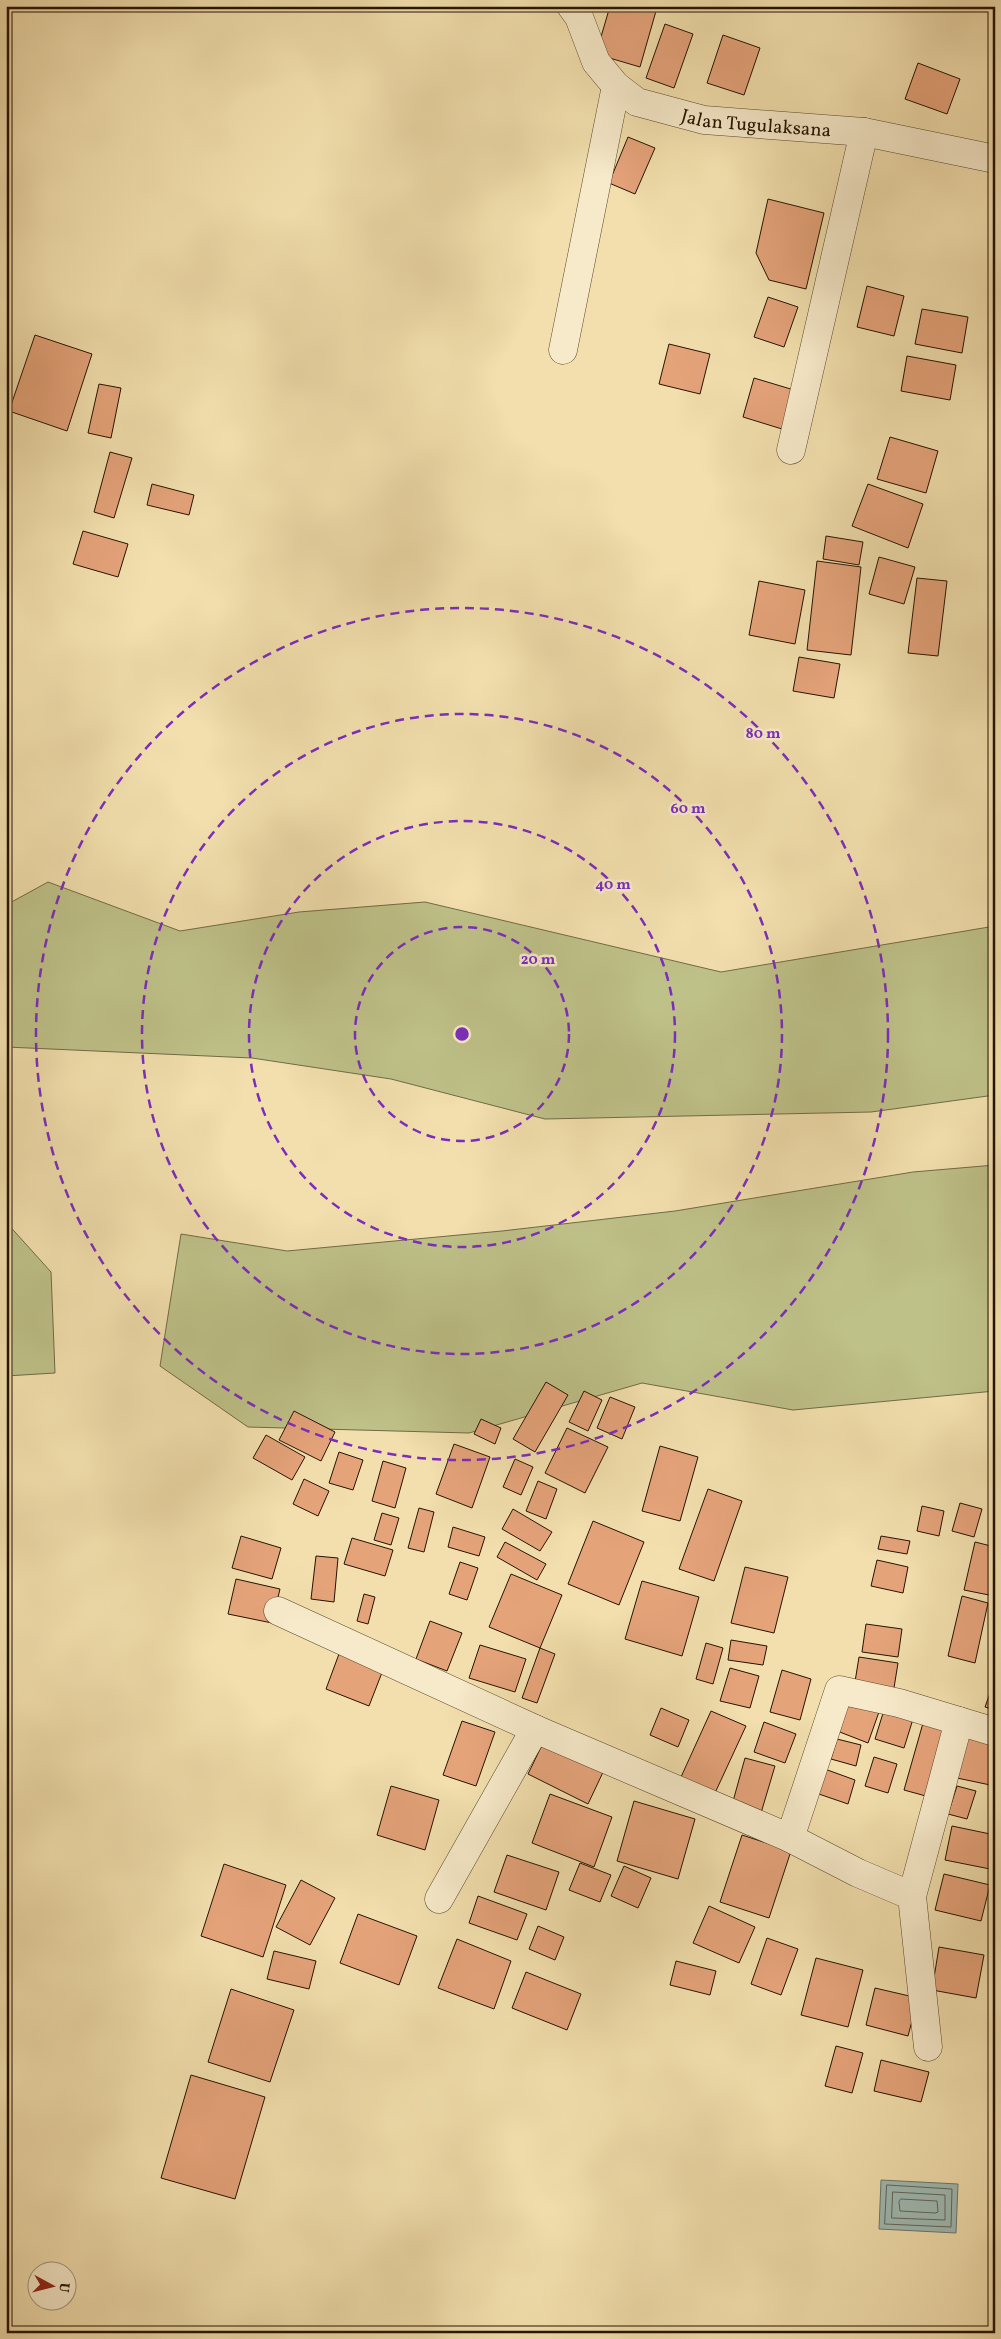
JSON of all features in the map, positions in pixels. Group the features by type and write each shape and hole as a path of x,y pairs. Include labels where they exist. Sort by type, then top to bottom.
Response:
{"street":[{"name":"Jalan Tugulaksana","path":"577,10 596,62 616,86 637,102 704,120 864,132 995,159"},
{"path":"563,350 616,86"},
{"path":"791,450 864,132"},
{"path":"278,1611 535,1729 790,1838 858,1873 912,1896"},
{"path":"790,1838 839,1690 899,1702 995,1732"},
{"path":"928,2047 912,1896 959,1721"},
{"path":"439,1899 535,1729"}],"green space":[{"path":"48,882 180,931 299,912 425,902 721,972 995,926 995,1095 871,1112 545,1119 391,1079 252,1058 6,1047 6,905"},
{"path":"995,1165 995,1391 793,1410 642,1383 469,1433 248,1427 160,1366 181,1234 287,1251 502,1231 675,1211 913,1172"},
{"path":"6,1222 51,1272 55,1373 6,1376"}],"water":[{"path":"881,2180 958,2184 956,2233 879,2229"}],"building":[{"path":"610,6 641,6 656,11 640,67 596,54"},
{"path":"665,24 693,34 674,88 646,78"},
{"path":"723,35 760,48 744,95 707,83"},
{"path":"918,63 960,79 947,114 905,99"},
{"path":"628,137 655,148 635,194 609,183"},
{"path":"768,199 824,213 806,289 769,280 756,253"},
{"path":"867,286 904,296 894,336 857,327"},
{"path":"768,297 798,307 784,347 754,337"},
{"path":"922,309 968,317 962,353 915,344"},
{"path":"35,335 92,354 67,431 9,411"},
{"path":"669,344 710,354 700,394 659,384"},
{"path":"907,356 956,365 950,400 901,391"},
{"path":"754,378 794,390 782,429 743,417"},
{"path":"99,384 121,388 111,438 88,433"},
{"path":"890,437 938,451 926,493 877,479"},
{"path":"110,452 132,458 114,518 94,512"},
{"path":"152,484 194,495 189,515 147,505"},
{"path":"868,484 923,504 908,548 852,526"},
{"path":"83,531 128,544 118,577 73,564"},
{"path":"826,536 863,542 859,565 823,559"},
{"path":"879,557 915,567 904,604 869,594"},
{"path":"817,561 861,567 851,655 807,650"},
{"path":"917,578 947,581 938,656 908,653"},
{"path":"759,581 805,590 795,644 749,635"},
{"path":"799,657 840,664 834,698 793,691"},
{"path":"546,1382 568,1395 535,1452 513,1439"},
{"path":"584,1391 602,1400 588,1431 569,1422"},
{"path":"610,1397 635,1407 622,1439 597,1428"},
{"path":"294,1411 335,1432 321,1461 279,1440"},
{"path":"481,1419 501,1428 495,1444 474,1434"},
{"path":"567,1428 608,1447 585,1493 545,1473"},
{"path":"266,1435 305,1457 292,1480 253,1458"},
{"path":"454,1444 490,1457 472,1508 436,1494"},
{"path":"660,1446 698,1457 680,1521 642,1511"},
{"path":"339,1452 363,1460 353,1490 329,1483"},
{"path":"515,1459 533,1467 521,1495 503,1487"},
{"path":"383,1461 406,1468 395,1508 372,1501"},
{"path":"304,1479 329,1491 318,1516 293,1504"},
{"path":"538,1481 557,1489 546,1519 526,1511"},
{"path":"708,1489 742,1501 714,1581 679,1569"},
{"path":"960,1503 982,1509 974,1537 952,1531"},
{"path":"922,1506 944,1511 939,1536 917,1531"},
{"path":"419,1508 434,1512 424,1552 408,1548"},
{"path":"513,1509 552,1532 540,1551 502,1529"},
{"path":"382,1513 399,1518 391,1545 374,1540"},
{"path":"593,1521 644,1542 619,1605 568,1584"},
{"path":"453,1527 485,1537 479,1556 448,1547"},
{"path":"241,1536 281,1548 272,1579 232,1568"},
{"path":"881,1536 910,1541 907,1554 878,1549"},
{"path":"352,1538 393,1550 385,1576 344,1564"},
{"path":"505,1542 546,1564 537,1580 497,1557"},
{"path":"975,1542 995,1547 994,1596 964,1590"},
{"path":"316,1556 338,1558 334,1602 311,1599"},
{"path":"877,1560 908,1567 903,1593 871,1586"},
{"path":"460,1562 478,1568 467,1600 449,1594"},
{"path":"745,1567 788,1577 774,1633 731,1623"},
{"path":"511,1574 562,1595 540,1648 489,1627"},
{"path":"236,1579 280,1589 272,1623 228,1614"},
{"path":"642,1581 699,1597 682,1656 625,1639"},
{"path":"364,1594 375,1597 368,1624 357,1621"},
{"path":"962,1596 988,1603 975,1663 948,1656"},
{"path":"430,1621 462,1633 447,1671 416,1659"},
{"path":"866,1624 902,1629 898,1657 862,1652"},
{"path":"731,1640 767,1646 763,1665 728,1660"},
{"path":"706,1643 723,1648 713,1684 696,1679"},
{"path":"480,1645 526,1659 515,1692 469,1678"},
{"path":"540,1648 555,1654 537,1703 522,1698"},
{"path":"339,1654 383,1670 369,1706 326,1689"},
{"path":"859,1657 898,1663 893,1694 854,1688"},
{"path":"730,1668 759,1676 750,1708 720,1701"},
{"path":"782,1670 811,1679 800,1720 770,1712"},
{"path":"995,1679 995,1710 985,1707"},
{"path":"845,1696 880,1709 868,1743 832,1729"},
{"path":"661,1708 689,1720 678,1747 650,1735"},
{"path":"884,1710 913,1719 904,1748 875,1739"},
{"path":"711,1711 746,1726 715,1793 681,1777"},
{"path":"925,1716 952,1724 933,1798 904,1790"},
{"path":"462,1721 495,1732 476,1786 443,1775"},
{"path":"764,1722 796,1734 785,1763 754,1752"},
{"path":"967,1731 995,1737 995,1786 957,1778"},
{"path":"545,1739 605,1768 588,1804 528,1774"},
{"path":"837,1739 861,1745 856,1766 831,1759"},
{"path":"874,1757 897,1764 888,1793 865,1786"},
{"path":"745,1758 775,1766 761,1813 732,1805"},
{"path":"822,1768 855,1780 848,1804 813,1792"},
{"path":"391,1786 439,1800 425,1850 377,1835"},
{"path":"957,1786 976,1791 967,1819 948,1814"},
{"path":"550,1794 612,1817 594,1867 532,1843"},
{"path":"634,1801 695,1819 678,1879 617,1861"},
{"path":"952,1826 995,1835 995,1870 945,1860"},
{"path":"742,1835 791,1851 769,1918 720,1902"},
{"path":"507,1855 559,1872 546,1910 494,1892"},
{"path":"580,1863 611,1875 600,1902 569,1890"},
{"path":"224,1864 286,1885 263,1957 201,1936"},
{"path":"624,1866 651,1878 638,1908 611,1896"},
{"path":"944,1874 990,1885 981,1921 935,1910"},
{"path":"301,1880 335,1898 310,1945 276,1927"},
{"path":"478,1896 527,1914 517,1940 469,1923"},
{"path":"709,1906 755,1927 739,1963 693,1943"},
{"path":"358,1914 417,1936 399,1985 340,1963"},
{"path":"538,1926 564,1937 555,1960 529,1949"},
{"path":"767,1938 798,1949 781,1995 751,1984"},
{"path":"457,1939 511,1961 494,2009 438,1988"},
{"path":"939,1947 984,1955 976,1998 932,1990"},
{"path":"274,1951 316,1961 309,1989 267,1979"},
{"path":"816,1958 863,1970 848,2027 801,2015"},
{"path":"676,1961 716,1971 710,1995 670,1985"},
{"path":"526,1972 581,1994 567,2030 512,2008"},
{"path":"875,1988 918,1998 908,2036 866,2025"},
{"path":"231,1989 294,2010 270,2082 208,2062"},
{"path":"836,2046 863,2053 852,2093 825,2086"},
{"path":"881,2060 929,2072 921,2102 874,2091"},
{"path":"191,2075 265,2097 235,2199 161,2178"}]}
